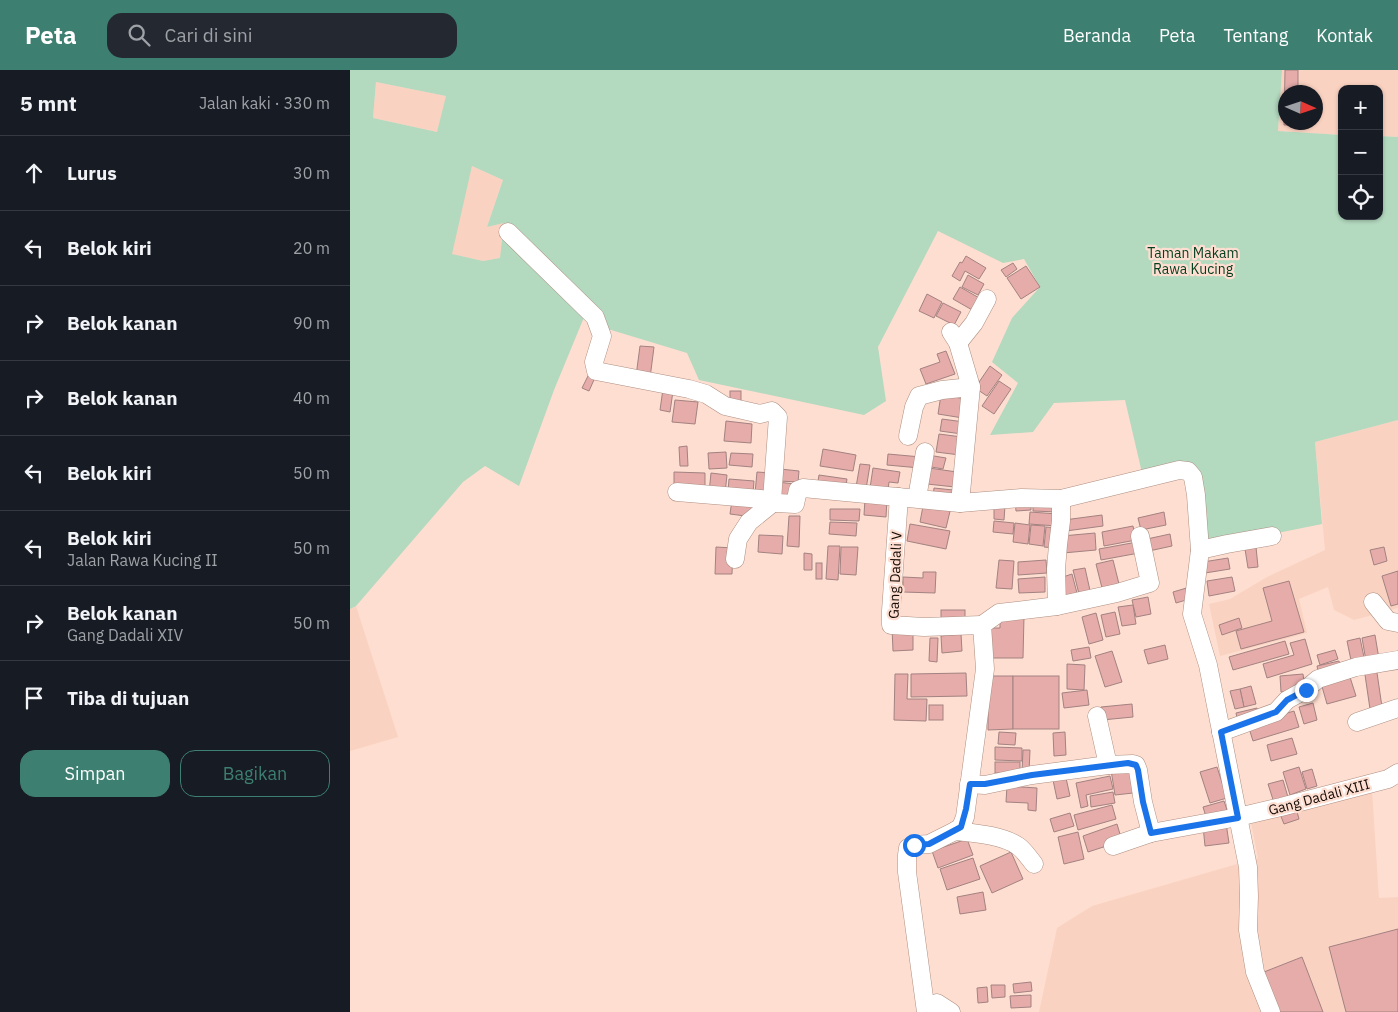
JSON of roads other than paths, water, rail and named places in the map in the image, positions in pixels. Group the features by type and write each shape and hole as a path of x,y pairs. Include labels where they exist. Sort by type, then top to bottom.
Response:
{"street":[{"path":"508,232 595,317 602,336 594,362 596,371 689,389 706,394 725,406 760,414 772,411 778,417 773,500 749,522 738,538 736,559"},
{"path":"960,503 970,387 955,338 974,324 987,299"},
{"path":"908,436 914,407 919,396 942,390 970,387"},
{"path":"917,498 925,452"},
{"path":"677,492 773,500 794,504 798,490 802,488 960,503 1021,498 1061,499 1179,470 1188,471 1193,477 1196,495 1200,550 1192,614 1208,665 1248,867 1248,930 1255,972 1271,1012"},
{"name":"Gang Dadali V","path":"899,497 891,625 924,627 982,626"},
{"path":"1057,606 1056,569 1061,521 1061,499"},
{"path":"928,1012 907,872 907,855 908,848 914,845 929,844 961,827 970,784 985,669 982,626 999,613 1057,606 1117,593 1150,583 1140,536"},
{"path":"1200,550 1272,536"},
{"path":"1373,602 1388,621 1398,623"},
{"path":"1221,732 1276,712 1287,700 1306,690 1318,679 1356,667 1398,660"},
{"path":"1357,722 1398,708"},
{"path":"1097,716 1108,765"},
{"path":"970,784 985,784 1032,775 1108,765 1128,763 1136,765 1151,833"},
{"name":"Gang Dadali XIII","path":"1113,846 1151,833 1238,818 1281,807 1388,779 1398,773"},
{"path":"955,831 1005,840 1018,846 1034,864"},
{"path":"928,1012 933,1005 937,1004 951,1012"}],"park label":[{"name":"Taman Makam Rawa Kucing","path":"1193,262"}]}
